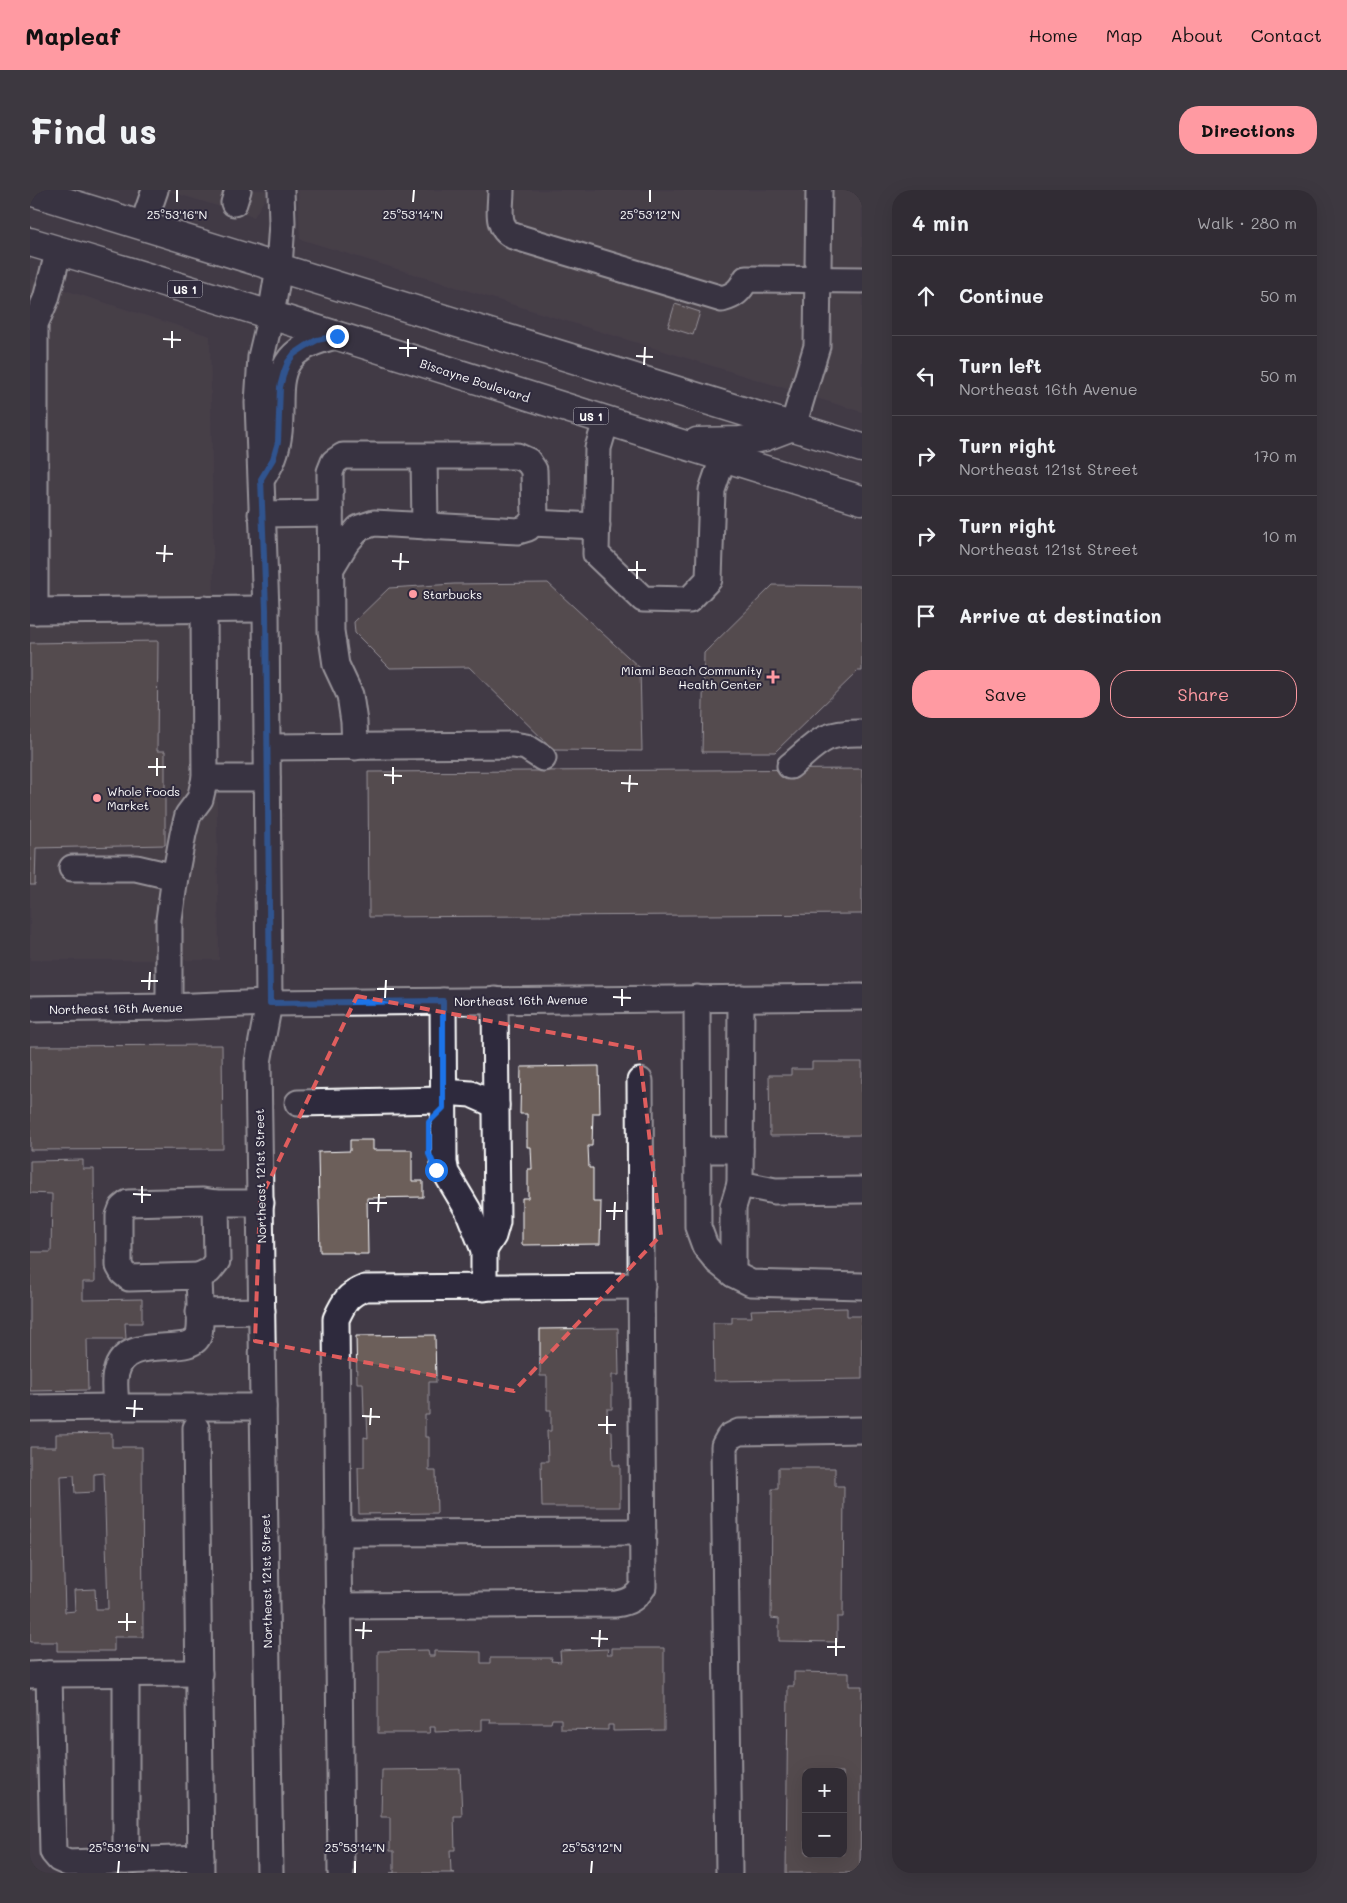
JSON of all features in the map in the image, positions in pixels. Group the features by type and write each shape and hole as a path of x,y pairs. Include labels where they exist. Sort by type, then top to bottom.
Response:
{"main road":[{"path":"30,191 862,448"},
{"name":"Biscayne Boulevard","path":"30,242 271,315 862,500"},
{"path":"675,443 740,441 764,437 793,426"}],"street":[{"path":"143,225 155,190"},
{"name":"Northeast 121st Street","path":"270,1873 258,1062 270,1003 266,609 258,403 260,357 271,315 279,267 282,233 282,190"},
{"path":"501,190 501,225 506,233 722,299 732,297 740,290 746,280 862,280"},
{"path":"793,426 818,346 819,190"},
{"path":"59,250 46,299 33,323 32,611 266,609"},
{"name":"Northeast 121st Street","path":"261,479 273,459 278,442 280,387 288,362 294,354 317,340 337,336"},
{"path":"606,421 598,448 596,554 643,599 689,600 709,579 712,490 723,458"},
{"path":"331,568 346,543 359,528 374,523 518,531 528,528 535,519 534,470 528,461 517,456 343,456 334,462 330,472 331,631 336,665 350,695 355,747"},
{"path":"424,457 424,526"},
{"path":"261,514 330,513"},
{"path":"531,524 596,526"},
{"path":"169,1007 169,920 175,877 188,815 200,799 205,778 204,609"},
{"path":"790,766 825,737 841,733 862,734"},
{"path":"267,747 513,746 526,747 543,758"},
{"path":"205,778 267,778"},
{"path":"72,868 136,868 175,877"},
{"name":"Northeast 16th Avenue","path":"30,1009 270,1003 862,997"},
{"path":"697,998 698,1227 705,1246 718,1262 733,1274 751,1283 862,1286"},
{"path":"733,1274 733,1206 740,1184 741,998"},
{"path":"484,1250 497,1222 495,1000"},
{"path":"443,1001 444,1163 446,1173 468,1210 484,1250 484,1288"},
{"path":"338,1606 626,1603 636,1597 643,1587 640,1081"},
{"path":"298,1103 443,1100 471,1094 496,1105"},
{"path":"698,1150 740,1150"},
{"path":"740,1184 779,1191 862,1190"},
{"path":"216,1203 217,1260 210,1271 199,1276 129,1278 122,1273 119,1266 119,1216 122,1208 128,1203 202,1201 216,1203 261,1203"},
{"path":"116,1407 116,1372 122,1360 134,1351 153,1346 185,1346 194,1342 199,1334 199,1276"},
{"path":"341,1873 336,1319 343,1304 352,1293 365,1288 642,1286"},
{"path":"199,1312 262,1311"},
{"path":"30,1408 264,1407"},
{"path":"196,1428 199,1673 201,1865 126,1861 68,1863 59,1859 53,1852 40,1674 199,1673"},
{"path":"729,1873 724,1446 729,1437 740,1432 862,1430"},
{"path":"338,1533 643,1532"},
{"path":"126,1674 126,1861"}],"highlighted area":[{"path":"357,996 639,1049 661,1235 514,1391 255,1341 260,1200"}],"shaded area":[{"path":"165,190 266,190 266,197 254,217"},
{"path":"298,190 862,190 862,412 300,239"},
{"path":"30,279 210,336 219,960 30,960"}],"building":[{"path":"675,304 700,312 693,335 668,327"},
{"path":"548,583 640,668 642,751 554,750 469,667 390,668 355,633 354,622 389,588 454,584"},
{"path":"773,585 862,586 862,671 858,671 775,752 702,752 704,653"},
{"name":"Whole Foods Market","path":"158,641 157,751 165,751 165,845 36,848 35,885 30,885 30,643"},
{"path":"862,769 862,914 369,917 368,772"},
{"path":"222,1045 223,1149 30,1150 30,1046"},
{"path":"812,1062 862,1062 862,1135 770,1136 769,1075 791,1075 791,1069 812,1069"},
{"path":"599,1066 600,1113 593,1113 592,1146 588,1146 589,1168 593,1168 593,1202 601,1202 600,1244 522,1245 522,1198 528,1198 528,1169 532,1169 531,1147 527,1147 527,1114 520,1114 521,1067"},
{"path":"350,1140 373,1140 373,1150 412,1150 412,1181 423,1181 423,1197 367,1198 368,1254 320,1252 318,1152 350,1151"},
{"path":"83,1160 83,1169 94,1169 95,1282 83,1282 83,1300 142,1299 142,1323 125,1323 126,1339 87,1339 88,1390 30,1391 30,1252 51,1252 52,1194 30,1193 30,1161"},
{"path":"847,1308 847,1316 862,1316 862,1379 714,1381 713,1323 732,1323 732,1317 752,1317 751,1310"},
{"path":"618,1328 619,1375 612,1375 612,1409 607,1409 608,1431 612,1431 613,1465 620,1465 620,1507 542,1507 541,1461 548,1461 547,1431 551,1431 551,1410 547,1410 547,1376 540,1376 540,1329"},
{"path":"435,1335 436,1382 429,1382 429,1415 425,1415 425,1437 429,1437 429,1471 436,1471 437,1513 359,1514 358,1467 364,1467 364,1437 368,1438 367,1416 364,1416 363,1383 357,1383 356,1336"},
{"path":"112,1433 112,1447 142,1447 143,1637 114,1637 114,1651 57,1651 57,1642 30,1642 30,1447 56,1447 56,1434","holes":["104,1473 108,1609 96,1609 95,1589 74,1590 75,1611 65,1612 61,1476 74,1475 75,1493 94,1492 94,1474"]},
{"path":"778,1468 835,1468 835,1486 844,1486 843,1617 837,1617 837,1642 779,1641 779,1619 771,1618 772,1489 778,1489"},
{"path":"612,1648 664,1648 664,1730 613,1731 613,1725 608,1725 608,1730 561,1729 561,1719 552,1719 551,1723 490,1723 491,1719 482,1719 482,1730 435,1732 435,1727 429,1727 430,1733 378,1733 378,1651 428,1650 429,1656 434,1656 434,1651 481,1652 481,1663 490,1663 490,1658 552,1658 551,1661 561,1662 560,1651 608,1649 607,1654 612,1654"},
{"path":"794,1672 849,1673 849,1686 862,1686 860,1873 786,1873 788,1686 794,1686"},
{"path":"460,1769 462,1816 454,1816 455,1850 450,1850 451,1872 455,1873 394,1873 394,1851 390,1851 390,1817 381,1817 382,1770"}],"place":[{"name":"Starbucks","path":"413,594"},
{"name":"Miami Beach Community Health Center","path":"773,677"},
{"name":"Whole Foods Market","path":"97,798"}],"route":[{"path":"337,336 317,340 294,354 288,362 280,387 278,442 273,459 261,479 266,609 270,1003 443,1001 443,1108 429,1122 429,1154 436,1170"}]}
